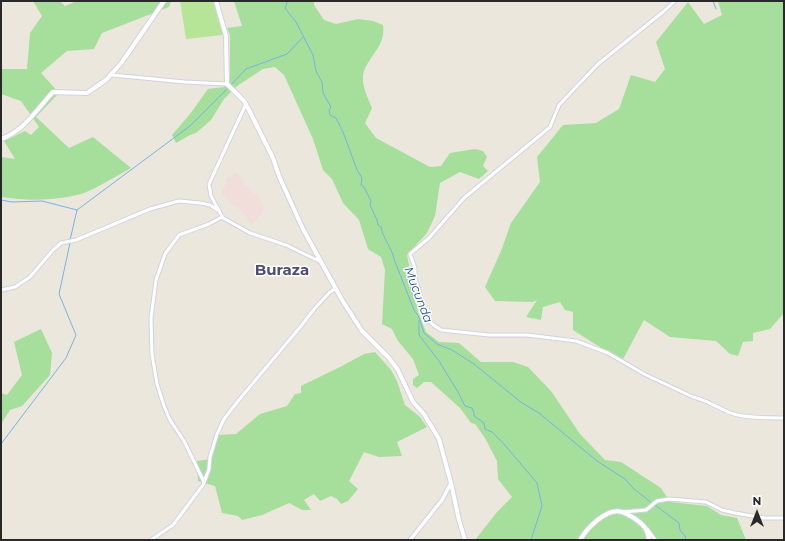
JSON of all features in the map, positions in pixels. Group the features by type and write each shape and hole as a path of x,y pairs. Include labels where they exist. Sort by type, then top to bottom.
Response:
{"main road":[{"path":"1,139 9,136 19,128 53,92 87,93 112,75 138,41 164,1"},
{"path":"216,1 226,36 227,84 246,104 273,158 300,223 336,288 362,331 389,358 398,370 412,402 421,410 433,429 440,443 465,540"},
{"path":"580,540 587,529 602,517 613,511 623,512 634,518 646,528 649,540"}],"street":[{"path":"675,1 598,64 559,105 550,127 464,198 429,238 410,254 415,268 419,292 427,317 432,324 441,330 489,335 527,335 576,341 608,353 644,374 735,414 765,418 784,418"},
{"path":"112,75 186,82 227,84"},
{"path":"246,104 209,184 211,196 222,217 250,233 286,245 321,262"},
{"path":"1,290 15,287 30,277 61,243 76,240 150,210 179,201 200,202 210,205 219,211"},
{"path":"204,482 184,441 170,420 164,406 157,384 152,354 151,318 156,280 165,254 179,235 209,224 222,217"},
{"path":"151,540 173,525 204,482 209,469 210,457 216,434 224,419 315,308 329,293 336,288"},
{"path":"410,540 442,500 451,483"},
{"path":"623,512 646,510 660,500 669,499 704,501 729,512 758,517 784,518"},
{"path":"646,528 655,540"}],"shaded area":[{"path":"235,172 244,181 244,184 260,199 259,200 265,209 251,225 246,216 221,194 227,182 228,176 231,178"}],"green space":[{"path":"33,1 60,1 65,6 77,1 171,1 169,7 102,33 94,49 67,51 41,73 59,93 36,117 69,148 93,137 131,168 89,191 63,198 32,200 1,197 1,157 15,159 4,141 25,131 31,135 39,127 21,101 1,94 1,69 27,69 30,33 42,16"},
{"path":"180,1 213,1 223,35 186,39"},
{"path":"234,1 314,1 314,5 324,20 336,24 358,19 373,21 383,25 380,44 367,65 363,76 365,90 372,108 365,123 376,138 430,167 441,166 450,153 475,149 483,151 487,157 483,166 488,171 479,179 460,172 440,183 435,216 427,233 407,255 418,312 426,332 439,342 459,343 481,362 513,362 528,367 551,391 580,434 605,460 621,462 661,488 670,502 707,506 721,515 737,518 746,540 475,540 497,512 512,497 498,479 497,461 485,438 475,424 471,423 460,408 431,382 424,382 417,388 413,385 413,379 419,375 413,359 398,341 392,329 382,324 385,270 381,257 368,249 359,220 343,203 332,179 323,170 313,139 284,75 275,67 263,69 237,86 224,99 211,120 196,133 176,143 172,135 190,114 208,89 224,87 230,77 230,35 227,28 242,26"},
{"path":"718,1 784,1 784,313 770,329 753,333 753,341 743,342 738,356 730,354 716,341 670,337 644,320 622,361 573,330 573,312 565,310 560,302 543,307 541,320 526,317 537,300 533,302 495,301 485,287 501,251 511,223 540,182 537,157 563,125 596,123 619,109 631,75 655,82 665,69 656,42 688,2 704,24 722,15"},
{"path":"41,329 52,353 50,375 22,406 10,410 1,424 1,393 7,395 22,375 14,342"},
{"path":"375,352 391,370 397,381 405,405 420,417 427,427 397,442 402,456 379,457 364,452 349,481 358,489 348,501 341,504 337,499 331,496 320,501 314,494 304,500 311,510 302,510 289,503 262,515 242,520 238,516 222,513 215,486 198,481 197,461 211,459 219,435 236,434 260,414 287,406 295,394 301,393 301,386 364,354"}],"waterway":[{"name":"Mucunda","path":"287,1 285,8 296,22 313,55 316,71 322,82 323,93 331,107 329,110 330,115 336,118 343,132 357,170 362,178 361,185 364,187 371,201 370,205 378,225 381,227 414,310 419,317 424,333 437,344 452,350 474,364 522,403 539,413 597,461 625,479 634,489 652,503"},
{"path":"713,1 716,9"},
{"path":"231,85 246,69 287,54 303,37"},
{"path":"70,240 77,210 190,126 229,87"},
{"path":"1,200 12,202 42,201 77,210"},
{"path":"1,444 66,358 76,335 59,294 70,243"},
{"path":"419,321 419,335 439,361 465,406 472,408 474,416 484,423 485,429 492,432 504,444 537,483 542,506 531,540"},
{"name":"Mucunda","path":"655,505 679,523 680,530 685,536 686,540"}],"district":[{"name":"Buraza","path":"282,271"}]}
